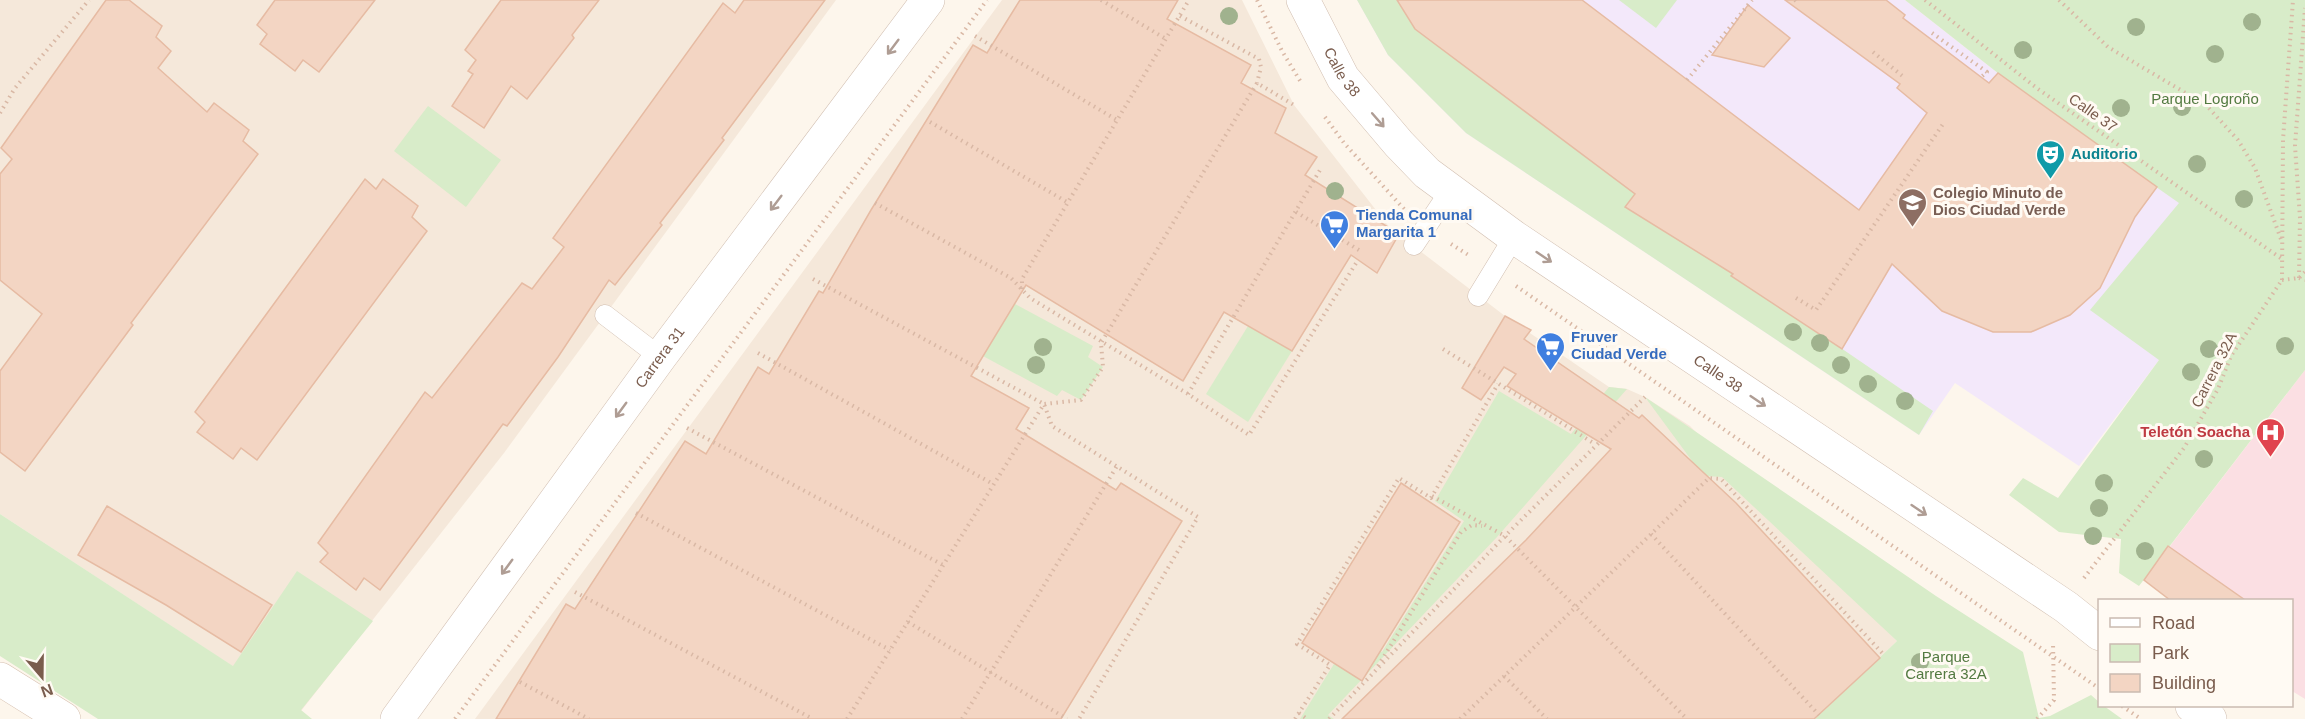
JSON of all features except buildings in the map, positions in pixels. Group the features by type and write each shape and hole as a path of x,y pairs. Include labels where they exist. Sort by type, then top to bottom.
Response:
{"street":[{"name":"Carrera 31","path":"397,719 660,357 928,0"},
{"name":"Calle 38","path":"1303,0 1343,78 1406,151 1450,190 1514,237 2066,607 2098,632"},
{"path":"0,679 64,719"},
{"path":"2195,707 2210,719"}],"lane":[{"path":"1414,245 1450,190"},
{"path":"1478,296 1514,237"},
{"path":"606,315 660,357"}],"path":[{"path":"0,113 15,88 89,0"},
{"path":"455,719 987,0"},
{"path":"1101,0 1166,39"},
{"path":"1022,290 1022,279 1189,0"},
{"path":"1687,80 1752,0"},
{"name":"Calle 37","path":"1925,0 2038,89 2282,259"},
{"path":"2059,0 2108,47 2206,105 2238,140 2255,168 2282,242"},
{"path":"2293,0 2283,140 2282,280 2305,278"},
{"path":"2299,278 2300,218 2295,146 2305,8"},
{"path":"813,279 1044,404 1081,400 1103,367 1101,343 1257,83 1262,67 1258,59 1180,16"},
{"path":"1932,33 1987,72 1981,77"},
{"path":"975,36 1117,120"},
{"path":"1874,52 1905,78"},
{"path":"1257,83 1294,105"},
{"path":"930,122 1067,202"},
{"path":"1796,298 1816,310 1943,124"},
{"path":"1188,394 1320,170"},
{"path":"875,203 1011,278 1030,298 1188,394 1249,435 1358,260"},
{"path":"1296,212 1359,249"},
{"path":"2299,278 2305,272"},
{"name":"Carrera 32A","path":"2079,585 2112,538 2160,481 2184,448 2218,389 2231,356 2282,280"},
{"path":"1443,349 1595,444"},
{"path":"758,353 993,484"},
{"path":"1432,496 1498,384"},
{"path":"1329,719 1595,444 1645,397"},
{"path":"1044,404 1052,426 1198,517 1079,719"},
{"path":"847,719 1044,404"},
{"path":"687,428 943,565"},
{"path":"962,719 1117,465"},
{"path":"1295,719 1330,665 1297,644 1399,478 1431,498 1432,496 1483,526 1505,536 1687,719"},
{"path":"1460,719 1708,478 1721,479 1884,655"},
{"path":"636,513 890,650"},
{"path":"1373,674 1461,532 1472,525 1483,526"},
{"path":"1651,534 1819,715"},
{"path":"575,592 813,719"},
{"path":"908,622 1067,719"},
{"path":"2037,719 2054,700 2053,637"},
{"path":"1504,676 1547,719"},
{"path":"520,682 589,719"},
{"path":"2125,707 2141,719"},
{"path":"1299,713 1307,719"}],"shaded area":[{"path":"0,0 836,0 504,453 301,711 0,514"},
{"path":"1002,0 1242,0 1294,105 1390,228 1505,316 1609,387 1627,389 1645,397 1690,426 1897,641 1815,719 475,719"},
{"name":"Colegio Minuto de Dios Ciudad Verde","path":"1357,0 1905,0 2036,103 2180,203 2159,360 2079,466 1955,383 1919,435 1466,133 1388,55"},
{"name":"Teletón Soacha","path":"2305,370 2305,699 2293,692 2293,599 2169,599 2144,580"}],"green space":[{"path":"1357,0 1397,0 1416,29 1635,194 1626,208 1715,262 1933,411 1919,435 1466,133 1388,55"},
{"path":"1619,0 1677,0 1656,28"},
{"name":"Parque Logroño","path":"1905,0 2305,0 2305,370 2139,586 2119,573 2121,539 2059,532 2009,495 2023,478 2058,498 2159,360 2090,310 2179,203 2036,103"},
{"path":"428,106 501,160 466,207 394,151"},
{"path":"1015,304 1093,346 1088,357 1103,367 1081,400 1062,390 1057,396 983,356"},
{"path":"1248,326 1292,351 1248,422 1206,394"},
{"path":"1609,387 1627,389 1497,537 1328,715 1334,719 1300,719 1353,633 1382,652 1464,521 1435,501 1499,391 1571,434"},
{"name":"Parque Carrera 32A","path":"1645,397 1936,596 2023,652 2039,718 2050,716 2091,695 2098,701 2098,707 2105,707 2122,719 1815,719 1897,641 1722,477 1706,476 1695,465"},
{"path":"0,514 233,666 297,571 373,621 301,710 312,719 98,719 0,656"}],"place":[{"name":"Auditorio","path":"2050,180"},
{"name":"Colegio Minuto de Dios Ciudad Verde","path":"1912,228"},
{"name":"Tienda Comunal Margarita 1","path":"1335,250"},
{"name":"Fruver Ciudad Verde","path":"1550,372"},
{"name":"Teletón Soacha","path":"2271,458"}]}
